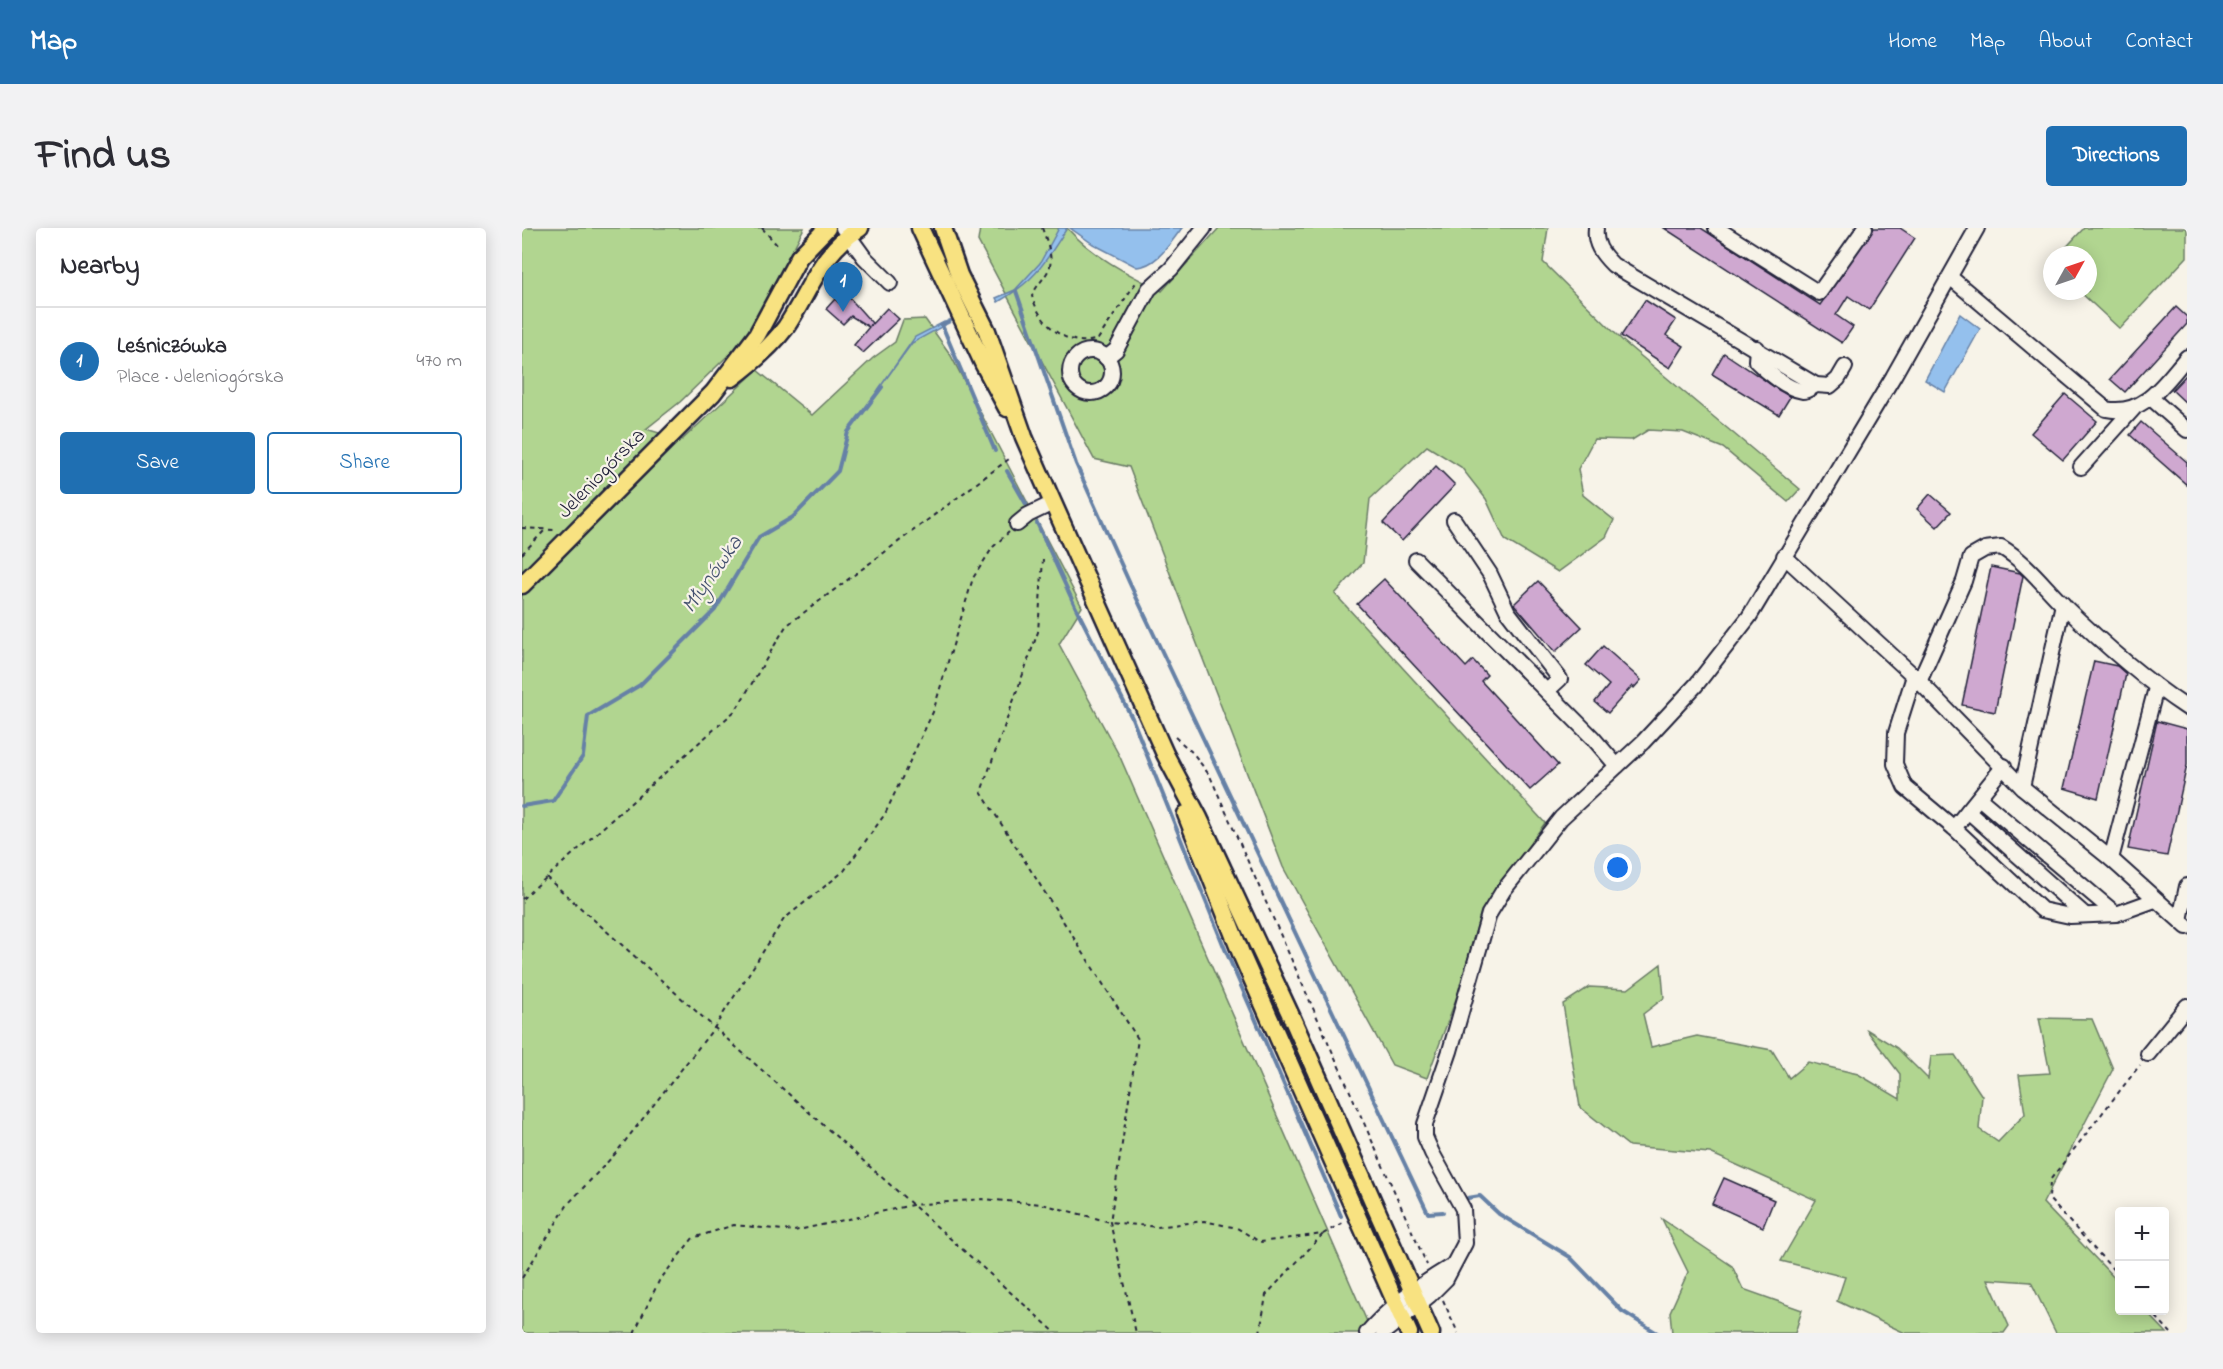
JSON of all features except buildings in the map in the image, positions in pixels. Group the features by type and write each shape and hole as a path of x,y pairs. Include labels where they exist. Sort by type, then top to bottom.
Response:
{"main road":[{"name":"Jeleniogórska","path":"713,393 757,335 799,257 827,228"},
{"path":"920,228 984,365 1024,437"},
{"path":"944,228 959,275 999,362 1024,437 1165,754 1242,956 1403,1318"},
{"name":"Jeleniogórska","path":"522,585 713,393 769,346 785,328 823,262 851,231"},
{"path":"1165,754 1199,818 1292,1018 1431,1333"}],"street":[{"path":"1106,358 1116,350 1149,289 1171,269 1204,228"},
{"path":"1596,228 1595,236 1601,252 1613,265 1757,348 1816,385 1830,386 1838,379 1845,367"},
{"path":"1716,228 1819,293 1865,228"},
{"path":"1383,1333 1403,1318 1416,1298 1446,1279 1465,1243 1463,1209 1432,1153 1425,1137 1425,1124 1450,1051 1480,938 1489,914 1503,891 1561,818 1617,766 1696,686 1749,617 1977,228"},
{"path":"851,231 864,257 890,284"},
{"path":"1950,277 2106,409 2119,412 2134,408 2151,398 2187,357"},
{"path":"2151,398 2187,430"},
{"path":"2081,467 2134,408"},
{"path":"1017,524 1028,515 1053,503"},
{"path":"1454,520 1490,574 1508,612 1560,679 1547,691"},
{"path":"2155,900 2116,914 2070,916 2042,910 1954,828 1905,787 1895,764 1896,733 1916,679 1964,581 1971,557 1985,549 2001,547 2013,554 2063,604 2156,688 2187,708"},
{"path":"1784,556 1916,679 2004,766 2022,787 2111,859 2184,924"},
{"path":"1416,560 1547,691 1617,766"},
{"path":"2022,787 2063,604"},
{"path":"2111,859 2156,688"},
{"path":"1954,828 2004,766"},
{"path":"1979,798 2116,914"},
{"path":"1968,811 2085,915"},
{"path":"2184,924 2187,885"},
{"path":"2148,1054 2187,1006"},
{"path":"1367,1333 1403,1318"}],"path":[{"path":"762,228 777,245"},
{"path":"1042,228 1051,258 1050,270 1036,285 1032,296 1053,330 1068,339 1089,342 1098,339 1136,281 1149,289"},
{"path":"522,898 736,710 786,626 1009,459"},
{"path":"522,1278 568,1204 615,1154 714,1028 784,920 844,871 885,814 933,712 973,578 993,547 1017,524"},
{"path":"522,528 579,530"},
{"path":"522,554 546,529"},
{"path":"1043,559 1038,632 981,792 1138,1039 1110,1222 1136,1333"},
{"path":"1171,731 1193,753 1210,776 1431,1274"},
{"path":"546,877 1056,1333"},
{"path":"2115,1272 2049,1199 2050,1180 2148,1054"},
{"path":"634,1333 659,1281 693,1238 734,1225 794,1231 912,1205 983,1199 1030,1203 1110,1222 1157,1227 1204,1221 1237,1228 1260,1242 1323,1234"},
{"path":"1260,1333 1266,1295 1323,1234 1357,1215"},
{"path":"1440,1292 1458,1333"},
{"path":"2154,1315 2170,1333"}],"green space":[{"path":"522,228 804,228 748,336 680,402 646,429 682,440 757,370 812,415 873,358 895,342 903,320 925,319 950,354 1082,607 1059,644 1120,757 1372,1333 522,1333"},
{"path":"980,228 1067,228 1099,256 1162,291 1219,228 1548,228 1543,262 1624,342 1800,489 1788,502 1723,448 1683,432 1648,430 1632,440 1594,439 1578,469 1583,495 1614,520 1606,537 1558,572 1505,540 1486,499 1461,467 1427,446 1370,499 1363,563 1335,594 1545,823 1481,911 1460,988 1427,1078 1392,1065 1283,867 1129,467 1094,459 978,241"},
{"path":"2084,228 2187,228 2187,257 2120,329 2089,300 2097,300 2097,246 2067,246"},
{"path":"1661,964 1664,998 1643,1014 1651,1047 1697,1036 1772,1050 1789,1078 1808,1062 1858,1074 1900,1099 1900,1074 1866,1029 1897,1048 1928,1079 1931,1056 1955,1055 1982,1096 1979,1129 1998,1142 2025,1114 2019,1075 2050,1073 2039,1018 2092,1019 2113,1069 2043,1203 2115,1279 2115,1315 2150,1315 2167,1333 2056,1333 2031,1282 1988,1279 2009,1326 2004,1333 1905,1333 1837,1301 1845,1277 1781,1261 1816,1200 1710,1153 1629,1146 1580,1107 1563,1004 1589,987 1628,989"},
{"path":"1662,1219 1732,1266 1743,1289 1802,1310 1795,1333 1672,1333 1670,1312 1688,1272"}],"water":[{"path":"1059,228 1067,228 1038,270 1022,286 998,302 996,298 1015,290 1040,263"},
{"path":"1070,228 1182,228 1157,258 1151,263 1137,267 1093,244"},
{"path":"1960,314 1980,329 1945,392 1925,380"},
{"path":"944,322 945,325 912,343 878,390 915,337"}],"waterway":[{"path":"1016,291 1076,464 1130,584 1428,1213 1443,1212"},
{"name":"Młynówka","path":"942,325 950,321"},
{"path":"942,325 995,451"},
{"name":"Młynówka","path":"522,806 553,801 583,756 588,716 640,685 715,610 759,537 793,517 838,471 848,432 882,387"},
{"path":"1007,471 1026,504"},
{"path":"1037,523 1075,606 1132,718 1225,949 1341,1216"},
{"path":"1468,1198 1480,1196 1499,1214 1570,1257 1622,1311 1657,1333"}],"place":[{"name":"Leśniczówka","path":"843,312"}]}
